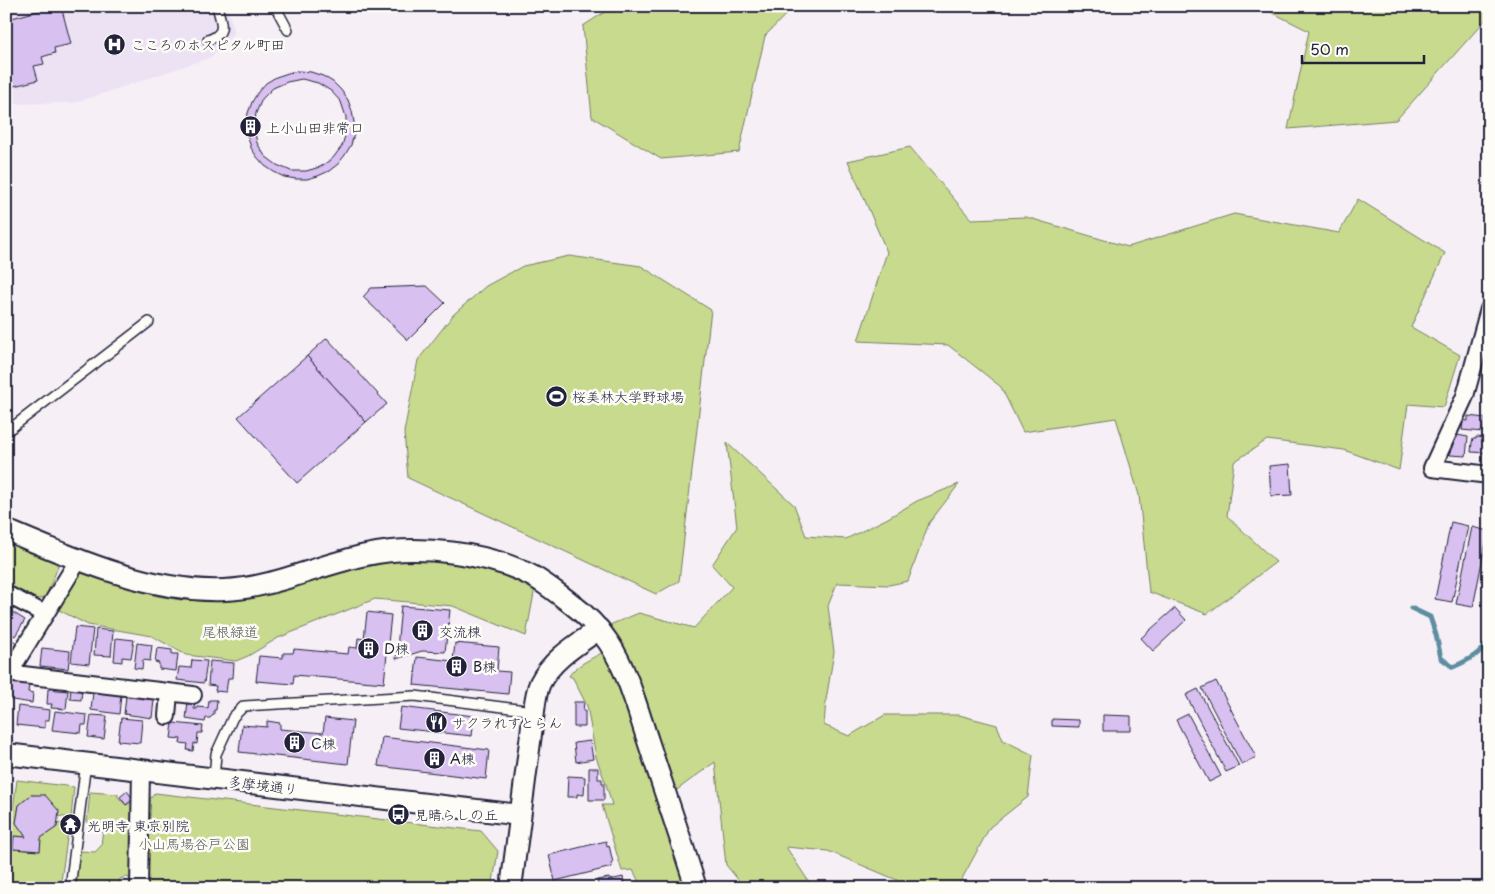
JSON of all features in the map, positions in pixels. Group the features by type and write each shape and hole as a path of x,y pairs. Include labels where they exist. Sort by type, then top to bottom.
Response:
{"street":[{"path":"1489,309 1464,396 1432,468 1489,475"},
{"path":"6,530 106,569 179,588 226,590 245,588 271,583 331,564 381,552 417,550 495,561 524,572 544,583 581,612 599,629 609,644 626,678 696,888"},
{"path":"79,559 8,673 193,695"},
{"path":"6,594 45,614"},
{"path":"511,888 534,711 540,683 562,656 599,629"},
{"path":"167,716 169,693"},
{"name":"多摩境通り","path":"6,754 520,815"},
{"path":"139,888 141,770"}],"lane":[{"path":"208,40 216,37 221,29 222,24 217,6"},
{"path":"275,6 288,30"},
{"path":"6,432 149,322"},
{"path":"214,779 216,754 233,717 244,706 415,696 534,711"},
{"path":"70,888 81,836 86,763"}],"shaded area":[{"name":"こころのホスピタル町田","path":"6,6 227,6 235,32 212,57 75,103 6,104"}],"green space":[{"path":"614,6 794,6 765,36 739,152 661,159 592,117 583,26"},
{"path":"1259,6 1489,6 1489,16 1396,120 1288,129 1309,31"},
{"path":"910,147 971,219 1026,217 1128,247 1234,214 1339,233 1358,199 1445,253 1411,327 1460,355 1444,407 1408,404 1399,470 1344,450 1267,440 1234,462 1227,516 1276,562 1207,614 1149,592 1139,495 1116,418 1023,432 1001,387 948,345 858,341 887,252 848,161"},
{"name":"桜美林大学野球場","path":"569,256 641,266 711,310 679,581 656,594 408,478 404,432 418,360 454,314 486,286 523,266"},
{"path":"727,443 794,505 806,536 846,539 917,501 959,484 929,523 908,581 889,585 837,583 828,606 834,652 824,725 849,736 885,715 959,715 997,725 1003,740 1033,755 1028,797 990,827 957,888 902,888 897,880 828,851 786,847 813,888 783,888 782,885 740,882 726,865 715,762 674,792 607,626 639,613 694,628 732,587 712,565 737,527"},
{"path":"6,536 56,562 58,567 45,598 37,599 6,584"},
{"name":"尾根緑道","path":"403,559 447,561 481,567 535,588 526,636 453,606 375,599 278,638 236,661 186,655 152,636 88,625 57,609 78,571 157,596 181,600 230,601 275,594 344,572"},
{"path":"605,651 697,873 708,888 642,888 633,870 622,871 602,805 612,805 596,757 587,706 573,678 569,676 580,665"},
{"path":"17,780 74,787 71,818 58,816 45,796 31,795 19,805 16,823 26,837 14,836 13,849 40,851 41,838 57,827 57,823 69,825 60,888 6,888 6,857"},
{"path":"90,792 118,794 118,797 126,805 134,801 131,879 126,877 120,879 121,885 118,888 73,888 80,851 95,852 101,846 103,828 94,823 87,822"},
{"name":"小山馬場谷戸公園","path":"155,793 481,831 498,851 492,888 147,888 150,799"}],"building":[{"path":"6,6 9,6 12,18 61,6 71,44 54,48 55,53 42,57 44,64 34,66 38,80 6,88"},
{"name":"上小山田非常口","path":"299,71 311,72 333,82 348,100 354,122 354,134 351,145 338,164 329,171 307,179 284,177 265,166 251,148 248,137 246,125 248,113 258,92 266,83 288,73","holes":["302,79 318,83 331,91 341,102 346,117 346,132 342,146 333,158 320,167 306,171 291,171 277,165 265,156 257,143 254,128 256,113 262,99 273,88 287,82"]},
{"path":"427,286 445,303 408,340 363,297 371,288"},
{"path":"327,338 387,404 366,422 307,356"},
{"path":"307,356 366,422 297,483 238,417"},
{"path":"1468,416 1485,418 1483,432 1462,430 1463,420 1468,421"},
{"path":"1457,435 1468,437 1466,456 1450,455 1451,441 1457,438"},
{"path":"1476,437 1489,438 1489,453 1471,452 1473,439 1476,439"},
{"path":"1290,464 1292,495 1271,496 1269,466"},
{"path":"1451,522 1468,526 1452,602 1435,599"},
{"path":"1472,527 1488,531 1473,607 1456,604"},
{"name":"交流棟","path":"401,606 450,610 445,652 422,651 396,659"},
{"path":"6,608 25,620 15,636 6,631"},
{"path":"1175,608 1186,620 1153,651 1141,638"},
{"name":"D棟","path":"367,612 391,615 384,683 294,675 293,684 256,681 259,656 283,658 283,653 293,653 294,649 348,654 349,647 357,648 358,638 364,639"},
{"path":"75,627 93,629 89,664 71,662"},
{"path":"96,629 113,631 111,656 94,655"},
{"path":"6,636 17,643 6,659"},
{"path":"116,638 134,640 131,658 122,657 122,662 114,661"},
{"path":"137,643 152,645 150,661 143,660 142,669 134,668"},
{"name":"B棟","path":"455,643 499,647 497,671 510,672 508,694 414,685 417,657 453,661"},
{"path":"42,648 70,651 68,669 40,666"},
{"path":"157,648 172,650 172,654 178,654 176,671 159,669 159,663 155,662"},
{"path":"192,660 207,661 204,683 177,680 179,667 191,668"},
{"path":"210,661 234,663 233,678 228,678 226,692 215,691 216,686 208,685"},
{"path":"9,681 29,684 28,692 33,693 32,703 6,699"},
{"path":"1216,681 1256,757 1242,765 1202,688"},
{"path":"71,688 82,689 81,700 70,699"},
{"path":"48,689 68,691 66,709 51,708 52,704 47,704"},
{"path":"1198,689 1239,766 1226,772 1186,695"},
{"path":"93,692 121,695 119,714 91,710"},
{"path":"126,696 154,700 152,718 124,714"},
{"path":"209,700 217,700 216,710 214,710 214,714 210,718 206,718 205,722 186,719 188,702 195,703 194,709 197,709 197,707 208,708"},
{"path":"574,702 584,702 585,727 574,727"},
{"path":"18,706 50,710 49,720 45,720 45,728 16,725"},
{"name":"サクラれすとらん","path":"401,707 474,716 472,736 398,728"},
{"path":"55,711 87,715 86,725 82,725 81,733 52,730"},
{"path":"1188,714 1221,776 1209,782 1176,720"},
{"path":"91,715 107,716 104,739 88,737"},
{"path":"1103,715 1131,716 1131,731 1103,731"},
{"path":"121,718 142,720 140,743 118,741"},
{"name":"C棟","path":"325,718 353,721 348,764 239,752 242,725 267,727 267,721 280,723 280,729 323,733"},
{"path":"1052,719 1079,720 1079,727 1052,726"},
{"path":"173,723 203,726 202,733 198,733 197,744 194,743 193,751 187,750 188,744 180,743 181,739 171,738"},
{"name":"A棟","path":"382,737 489,750 486,779 378,766"},
{"path":"590,741 593,759 576,762 574,743"},
{"path":"589,768 598,768 598,779 602,779 602,783 604,783 604,800 589,800"},
{"path":"568,776 585,777 584,795 577,794 577,797 567,797"},
{"path":"127,791 133,799 126,805 120,797"},
{"path":"31,795 45,795 59,811 57,827 41,838 40,851 13,849 14,836 26,837 16,823 19,805"},
{"path":"606,841 607,846 609,845 613,863 611,863 612,867 555,881 549,855"},
{"path":"623,877 625,888 599,888 597,880"}],"waterway":[{"path":"1411,608 1430,617 1441,658 1453,667 1478,653 1489,640"}],"place":[{"name":"こころのホスピタル町田","path":"115,44"},
{"name":"上小山田非常口","path":"250,127"},
{"name":"桜美林大学野球場","path":"556,396"},
{"name":"交流棟","path":"423,631"},
{"name":"D棟","path":"368,648"},
{"name":"B棟","path":"457,666"},
{"name":"サクラれすとらん","path":"436,722"},
{"name":"C棟","path":"295,743"},
{"name":"A棟","path":"434,758"},
{"name":"見晴らしの丘","path":"398,814"},
{"name":"光明寺 東京別院","path":"71,825"}]}
